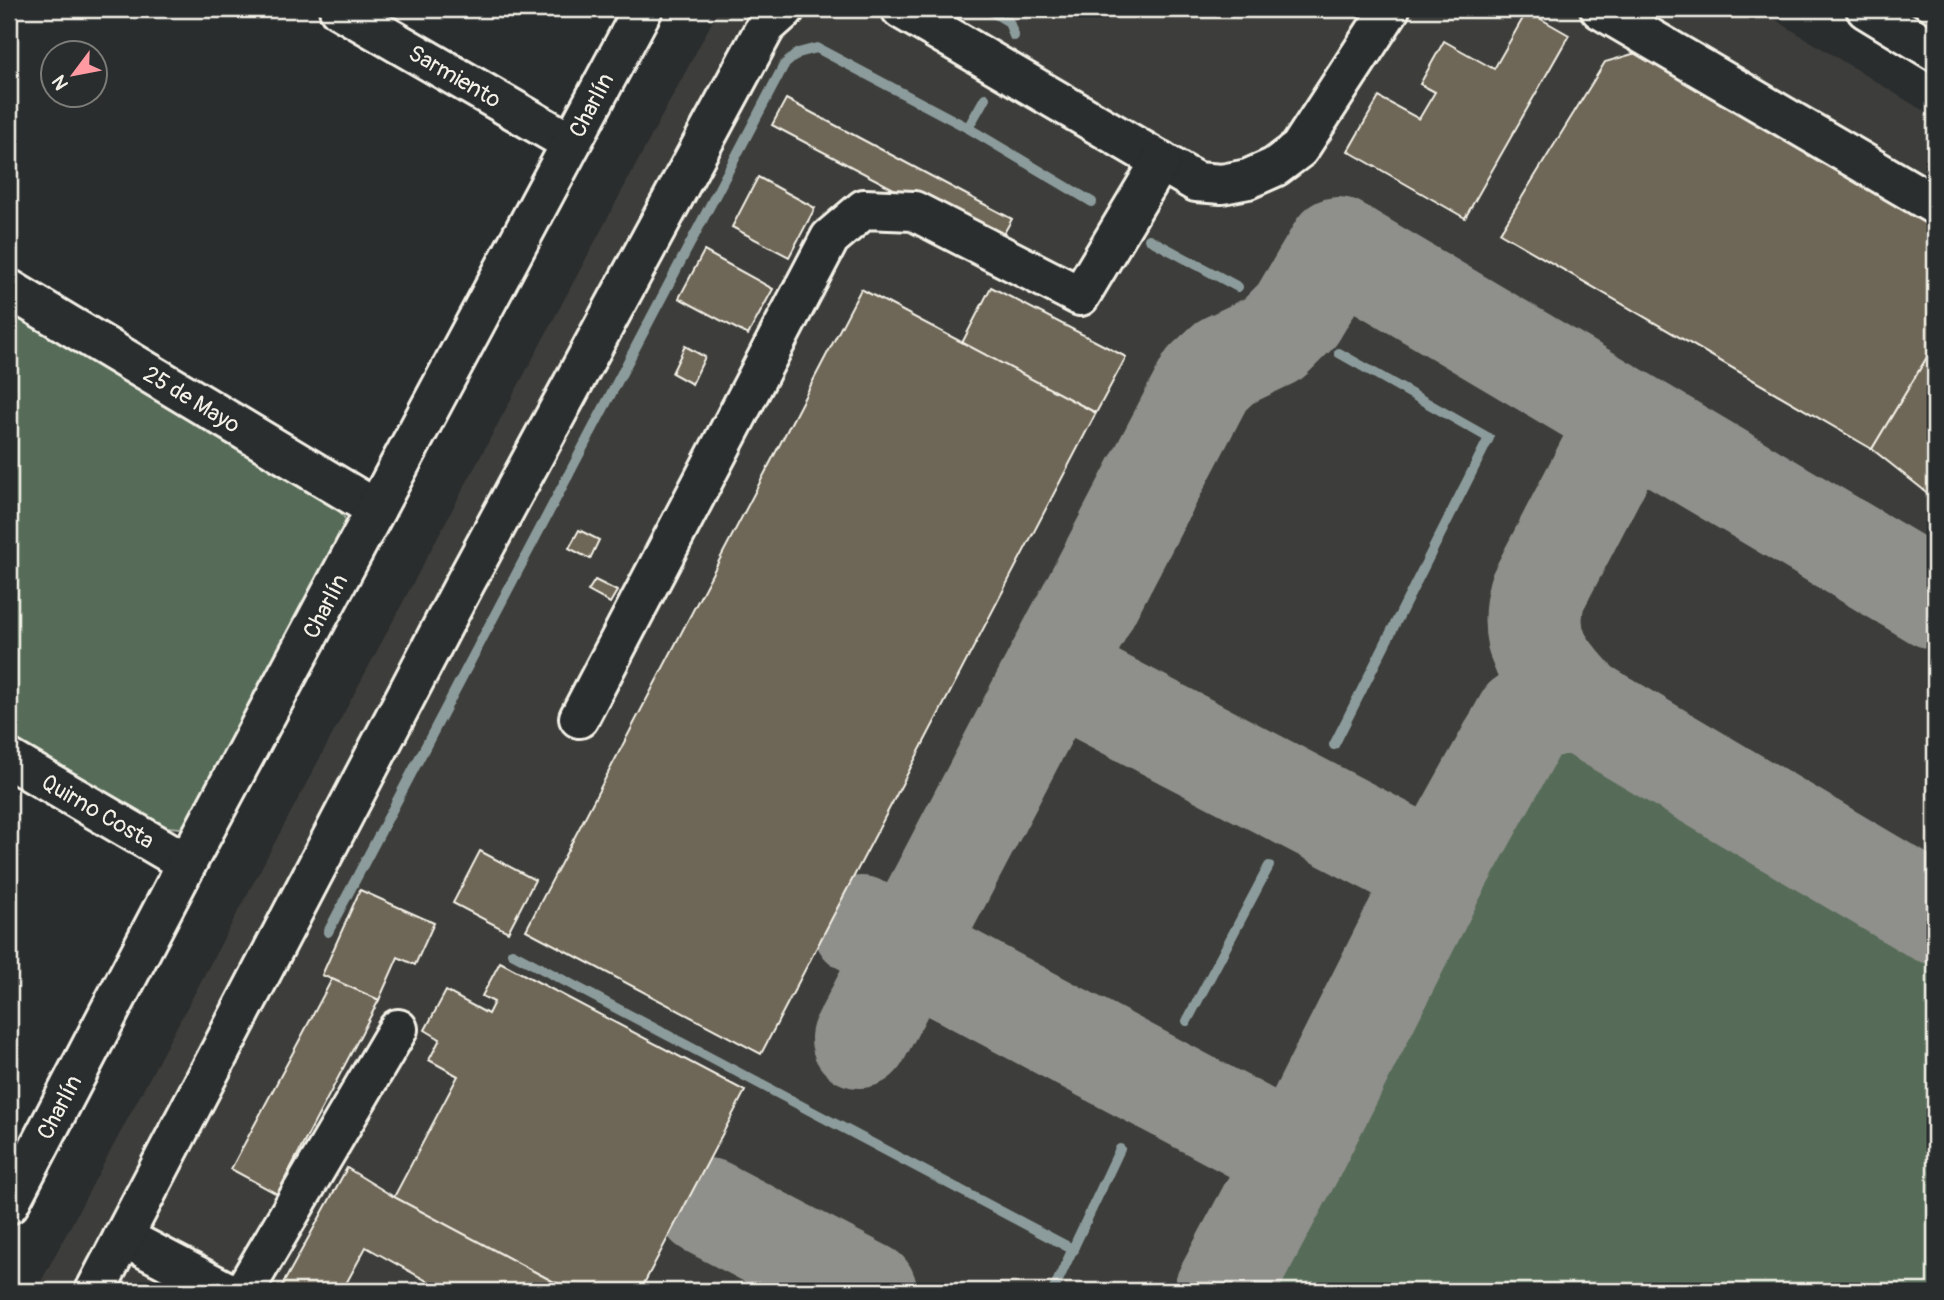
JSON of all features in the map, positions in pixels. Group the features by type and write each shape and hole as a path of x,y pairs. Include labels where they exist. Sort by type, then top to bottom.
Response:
{"street":[{"name":"Sarmiento","path":"339,9 571,143"},
{"name":"Charlín","path":"9,1204 187,863 643,9"},
{"path":"95,1291 464,585 766,26 785,9"},
{"path":"901,9 1196,182 1223,184 1248,179 1275,167 1299,149 1390,9"},
{"path":"1600,9 1935,205"},
{"path":"1866,9 1935,51"},
{"path":"579,718 830,237 864,209 914,211 1080,296 1161,161"},
{"name":"25 de Mayo","path":"9,289 376,509"},
{"name":"Quirno Costa","path":"9,759 187,863"},
{"path":"244,1291 398,1029"},
{"path":"123,1237 226,1291"}],"shaded area":[{"path":"719,9 1758,9 1935,118 1935,1291 36,1291"}],"green space":[{"path":"9,310 339,510 346,520 346,529 192,819 180,828 167,827 9,736"},
{"path":"1570,753 1593,754 1935,958 1935,1291 1268,1291 1538,772 1553,756"}],"building":[{"path":"1527,11 1569,35 1465,218 1348,151 1379,97 1419,119 1435,92 1420,84 1444,41 1494,69"},
{"path":"1636,53 1935,228 1935,344 1872,449 1500,233 1605,62"},
{"path":"786,99 1012,219 998,244 772,125"},
{"path":"758,177 815,208 789,257 732,227"},
{"path":"704,251 773,289 748,335 679,298"},
{"path":"991,287 1126,357 1096,413 962,343"},
{"path":"861,289 1096,413 761,1054 526,930"},
{"path":"1935,344 1935,499 1872,449"},
{"path":"685,346 705,357 692,384 672,373"},
{"path":"579,530 599,540 590,559 569,548"},
{"path":"595,580 617,591 610,603 588,591"},
{"path":"480,851 535,880 508,932 453,903"},
{"path":"360,890 434,923 415,965 398,957 379,1000 322,975"},
{"path":"500,962 745,1091 640,1291 571,1291 394,1197 458,1076 429,1060 440,1039 425,1030 446,991 488,1014 494,1002 482,996"},
{"path":"332,979 379,1000 277,1194 231,1169"},
{"path":"347,1168 394,1197 571,1291 445,1291 366,1247 342,1291 279,1291"}],"waterway":[{"path":"987,9 1009,22 1014,36"},
{"path":"328,932 784,65 798,53 817,48 968,128 1092,202"},
{"path":"968,128 985,98"},
{"path":"1149,239 1238,287"},
{"path":"1334,745 1489,438 1339,353"},
{"path":"1187,1021 1269,866"},
{"path":"512,953 1074,1250"},
{"path":"1053,1291 1120,1149"}],"taxiway":[{"path":"860,1039 1206,380 1225,362 1273,339 1297,315 1338,246 1935,600"},
{"path":"1628,418 1537,593 1534,628 1542,656 1549,668 1582,706 1935,915"},
{"path":"1053,672 1438,873"},
{"path":"1223,1291 1295,1156 1438,873 1524,718 1552,707 1582,706"},
{"path":"861,925 1295,1156"},
{"path":"707,1207 868,1291"}]}
